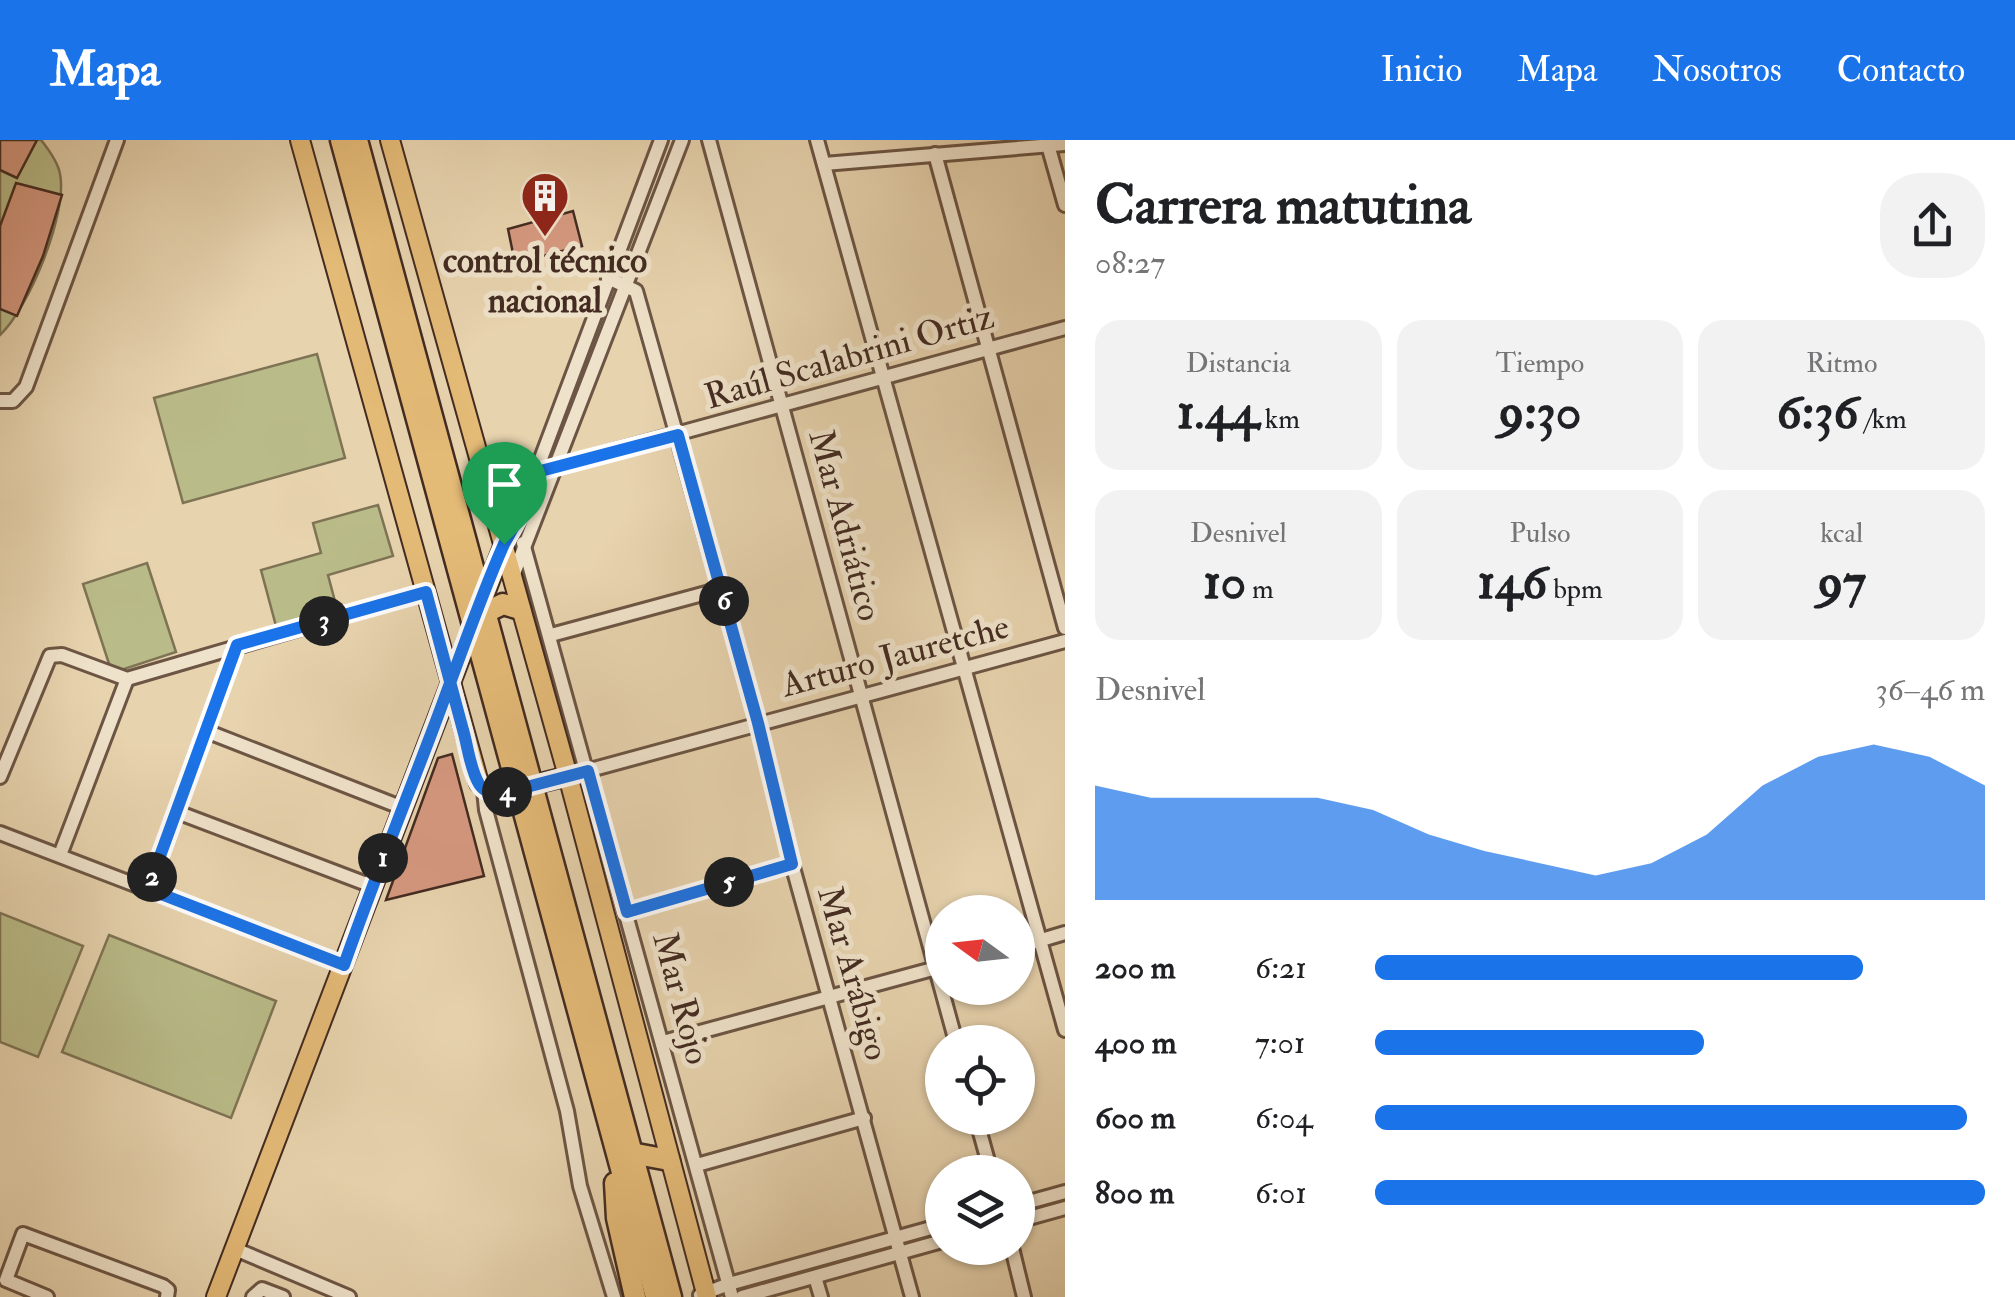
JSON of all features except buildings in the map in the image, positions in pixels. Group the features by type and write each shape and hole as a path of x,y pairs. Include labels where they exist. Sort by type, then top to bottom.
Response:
{"highway":[{"path":"341,140 479,609"},
{"path":"357,140 524,788 623,1152 656,1297"},
{"path":"479,609 503,604 520,608"},
{"path":"623,1152 668,1160"},
{"path":"623,1152 616,1218 635,1297"},
{"path":"623,1152 671,1297"}],"main road":[{"path":"300,140 479,783 484,790 500,794 568,776"},
{"path":"390,140 513,544 513,577 520,608 568,776 703,1295"},
{"path":"220,1296 450,680 479,609 513,544"},
{"path":"432,733 442,724 462,728"}],"street":[{"path":"0,402 12,401 26,387 117,140"},
{"path":"513,544 533,473 661,140"},
{"path":"513,544 556,467 682,140"},
{"name":"Mar Adriático","path":"709,140 925,919"},
{"path":"817,140 1065,1030"},
{"path":"824,164 1065,144"},
{"path":"1048,145 1065,205"},
{"path":"935,154 1065,628"},
{"path":"608,278 628,284"},
{"name":"Mar Arábigo","path":"628,284 636,291 678,435 912,1297"},
{"name":"Raúl Scalabrini Ortiz","path":"533,473 1065,328"},
{"name":"Mar Rojo","path":"513,544 550,634 730,1290"},
{"path":"550,634 721,589"},
{"path":"0,777 50,656 62,655 128,679 426,592"},
{"name":"Arturo Jauretche","path":"568,776 1065,642"},
{"path":"148,889 237,645"},
{"path":"60,855 128,679"},
{"path":"206,731 402,808"},
{"path":"484,790 486,810 567,1112 580,1186 614,1297"},
{"path":"176,812 372,886"},
{"path":"0,833 344,965"},
{"path":"627,912 792,864"},
{"path":"1035,942 1065,933"},
{"path":"663,1042 925,972"},
{"path":"696,1165 864,1118"},
{"path":"1035,1200 1065,1192"},
{"path":"1035,1217 1065,1208"},
{"path":"703,1295 925,1230"},
{"path":"47,1297 6,1280 23,1234 164,1286 167,1297"},
{"path":"742,1297 925,1245"},
{"path":"235,1248 350,1297"},
{"path":"1016,1265 1024,1297"},
{"path":"816,1278 821,1297"},
{"path":"253,1297 262,1289 283,1297"}],"green space":[{"path":"0,140 41,140 57,165 61,191 44,259 23,304 0,335"},
{"path":"317,354 345,458 183,503 154,398"},
{"path":"378,505 393,556 328,575 337,609 276,626 261,570 321,553 313,523"},
{"path":"147,563 176,652 112,673 83,584"},
{"path":"0,913 83,946 38,1057 0,1042"},
{"path":"109,935 276,1001 231,1118 62,1052"}],"place":[{"name":"control técnico nacional","path":"545,238"}],"route":[{"path":"504,544 471,621 450,680 432,733 344,965 148,889 237,645 426,592 450,680 462,728 479,783 484,790 500,794 588,771 627,912 792,864 758,723 678,435 533,473 519,517 504,544"}]}
